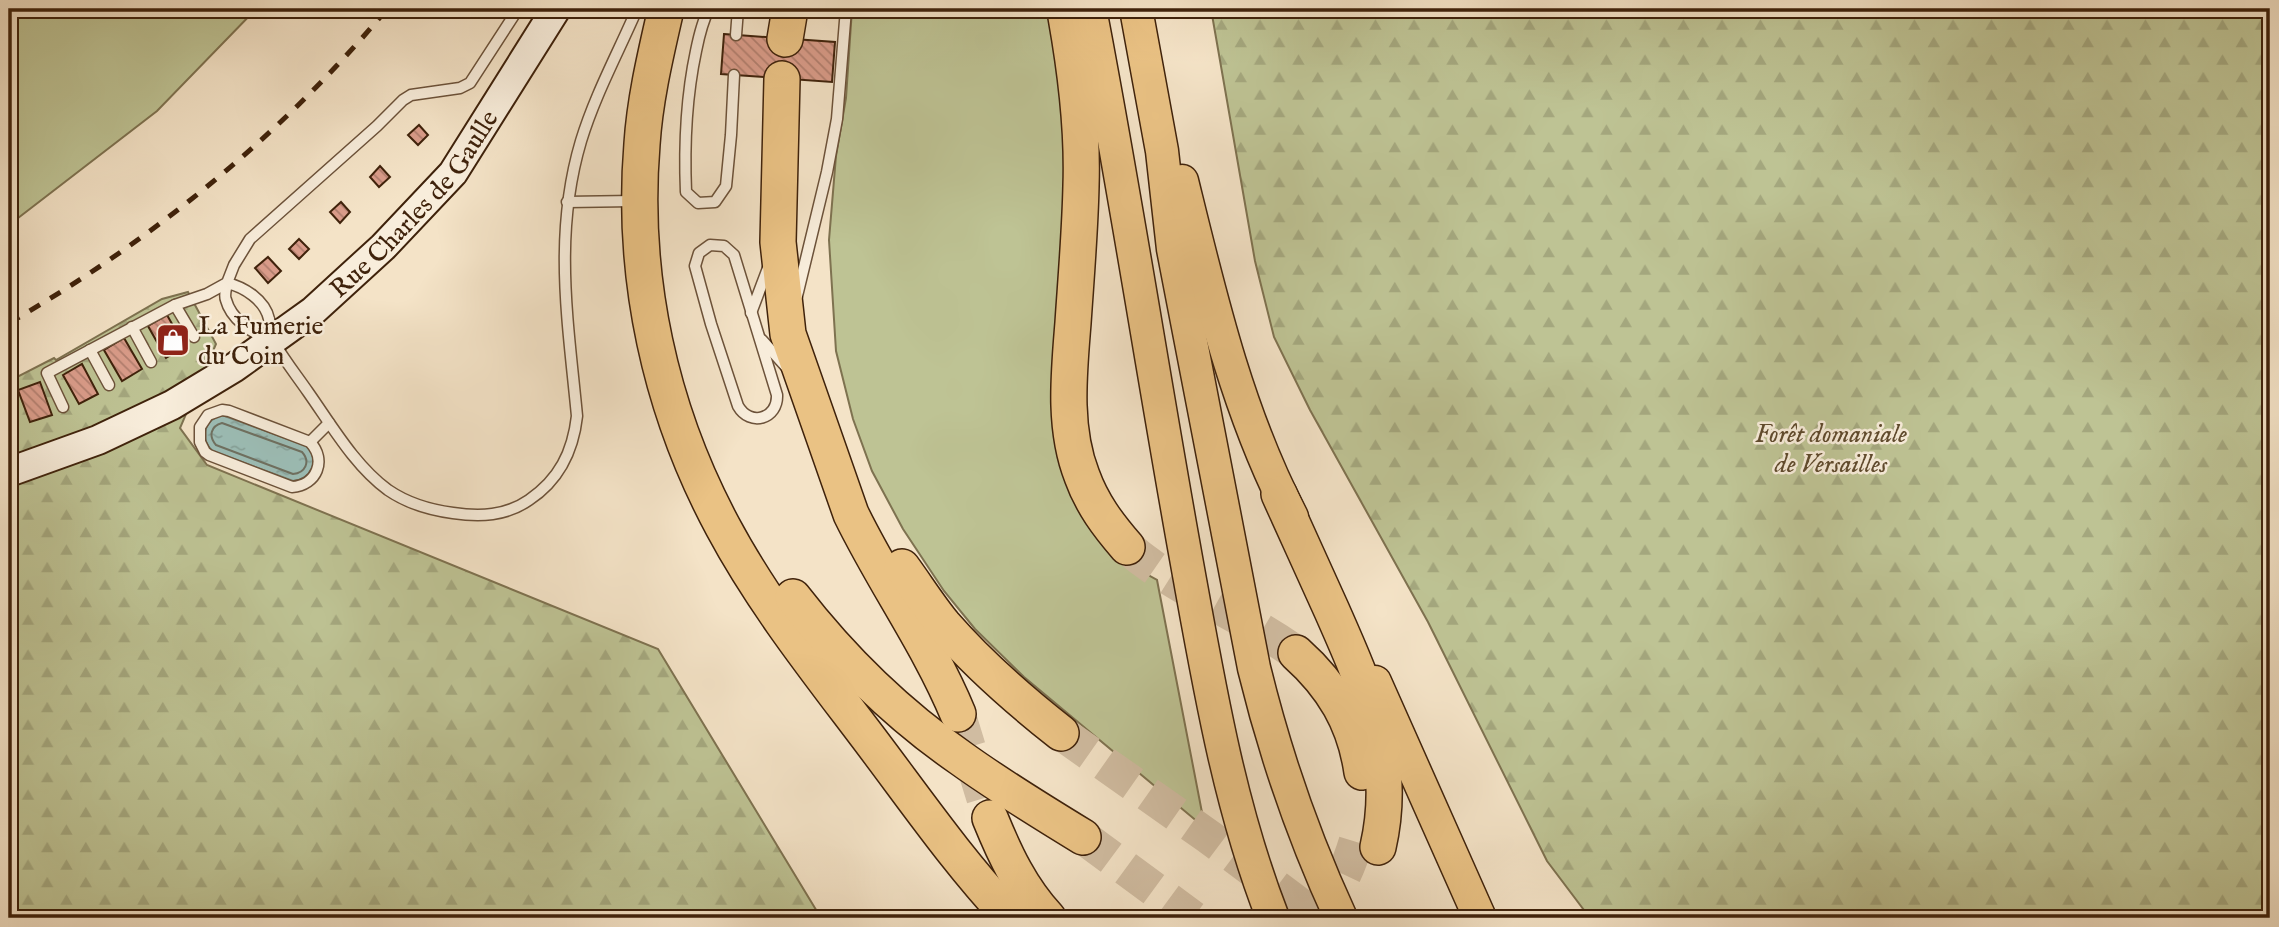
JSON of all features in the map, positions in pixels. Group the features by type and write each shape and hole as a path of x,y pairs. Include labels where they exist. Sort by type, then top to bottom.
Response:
{"highway":[{"path":"666,9 647,101 642,144 639,201 641,248 652,329 668,396 685,447 723,528 771,605 833,692 950,845 1011,918"},
{"path":"690,9 668,102 661,200 663,246 667,287 682,370 699,422 722,475 768,563 849,664 904,714 961,759 1083,837"},
{"path":"1078,9 1066,17 1077,80 1082,139 1070,362 1070,415 1075,455 1086,485 1101,515 1128,547"},
{"path":"1090,9 1216,726 1241,819 1273,918"},
{"path":"1136,9 1162,151 1173,249 1254,668 1270,733 1341,918"},
{"path":"782,79 774,335 810,398 860,501 887,547 942,622 980,664 1061,733"},
{"path":"1162,151 1181,178 1225,351 1279,494 1356,664 1373,711 1386,791 1368,840 1359,755 1345,711 1314,669 1296,653"},
{"path":"810,398 851,514 944,680 958,714"},
{"path":"1279,494 1361,650 1480,918"},
{"path":"833,692 899,794 986,918"},
{"path":"990,818 1014,873 1048,918"}],"main road":[{"name":"Rue Charles de Gaulle","path":"9,472 98,440 172,405 273,342 313,311 383,247 453,173 556,9"}],"lane":[{"path":"273,342 248,331 225,299 227,283 234,265 250,239 411,94 460,88 470,83 518,9"},
{"path":"63,407 47,373 175,305 207,295 227,283 250,292 268,315 273,342 329,423 372,477 390,492 412,503 441,512 488,515 508,511 543,490 568,456 575,436 577,416 563,266 567,202 580,142 637,9"},
{"path":"709,9 700,33 685,116 686,192 698,203 715,202 726,186 734,75"},
{"path":"736,35 738,9"},
{"path":"774,335 751,313 734,255 724,246 717,244 704,248 696,259 695,266 711,324 738,406 747,416 760,419 771,413 778,401 774,335 827,172 840,97 846,9"},
{"path":"567,202 639,201"},
{"path":"751,313 778,242"},
{"path":"175,305 194,337"},
{"path":"132,327 151,362"},
{"path":"90,350 109,385"},
{"path":"222,410 310,442 315,447 319,460 316,474 306,484 292,487 209,456 202,447 199,435 208,415 222,410"},
{"path":"310,442 329,423"}],"green space":[{"path":"9,9 256,9 157,111 9,225"},
{"path":"852,9 1054,9 1067,133 1054,387 1106,540 1130,565 1157,580 1205,828 1024,677 975,629 944,591 903,529 872,471 853,419 836,351 829,240 836,156 846,98"},
{"name":"Forêt domaniale de Versailles","path":"1211,9 2270,9 2270,918 1590,918 1547,861 1428,622 1310,410 1274,337 1255,261"},
{"path":"188,292 216,344 180,428 207,465 658,649 821,918 9,918 9,381 54,358 56,360 162,299"}],"water":[{"path":"222,415 307,446 313,458 309,473 300,480 293,481 212,451 206,440 205,430 211,421"}],"building":[{"path":"724,34 835,42 832,82 721,74"},
{"path":"419,125 428,135 418,145 408,135"},
{"path":"380,166 390,177 379,187 370,177"},
{"path":"341,202 350,212 340,223 330,212"},
{"path":"299,239 309,249 299,259 289,249"},
{"path":"268,257 281,271 268,283 255,268"},
{"path":"167,315 185,347 166,358 148,326"},
{"path":"124,338 142,369 122,381 104,350"},
{"path":"82,364 98,394 79,404 63,375"},
{"path":"40,382 52,415 30,422 18,390"}],"tunnel":[{"path":"1127,547 1167,577 1296,653"},
{"path":"958,714 990,818"},
{"path":"1061,733 1209,837 1317,918"},
{"path":"1314,918 1342,878 1359,832"},
{"path":"1083,837 1193,918"}],"railway":[{"path":"9,323 113,257 212,183 303,100 387,9"}],"place":[{"name":"La Fumerie du Coin","path":"173,340"}]}
